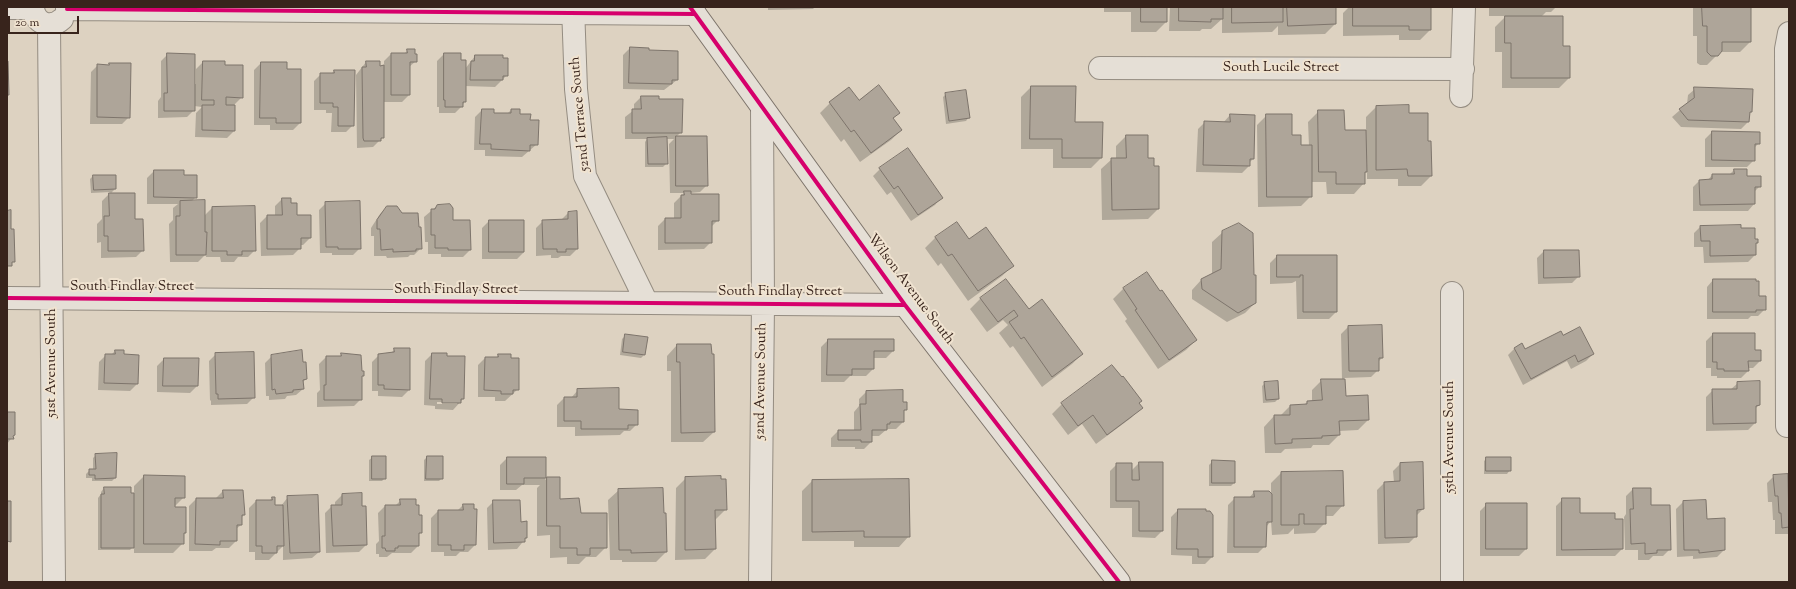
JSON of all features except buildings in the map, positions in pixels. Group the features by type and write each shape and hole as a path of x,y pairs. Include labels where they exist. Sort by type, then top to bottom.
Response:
{"street":[{"path":"1461,96 1464,7"},
{"path":"7,8 33,8 38,20 49,25 61,20 67,8 693,10"},
{"name":"52nd Terrace South","path":"573,10 576,89 585,176 647,303"},
{"name":"Wilson Avenue South","path":"693,10 762,108 906,305 1119,582"},
{"name":"51st Avenue South","path":"49,25 54,582"},
{"path":"1787,426 1786,49 1789,33"},
{"name":"South Lucile Street","path":"1100,68 1463,69"},
{"name":"52nd Avenue South","path":"760,582 763,304 762,108"},
{"name":"55th Avenue South","path":"1452,292 1452,582"},
{"name":"South Findlay Street","path":"7,298 906,305"}],"cycle path":[{"path":"690,7 905,305 1119,582"},
{"path":"67,9 695,14"},
{"path":"7,298 905,305"}]}
